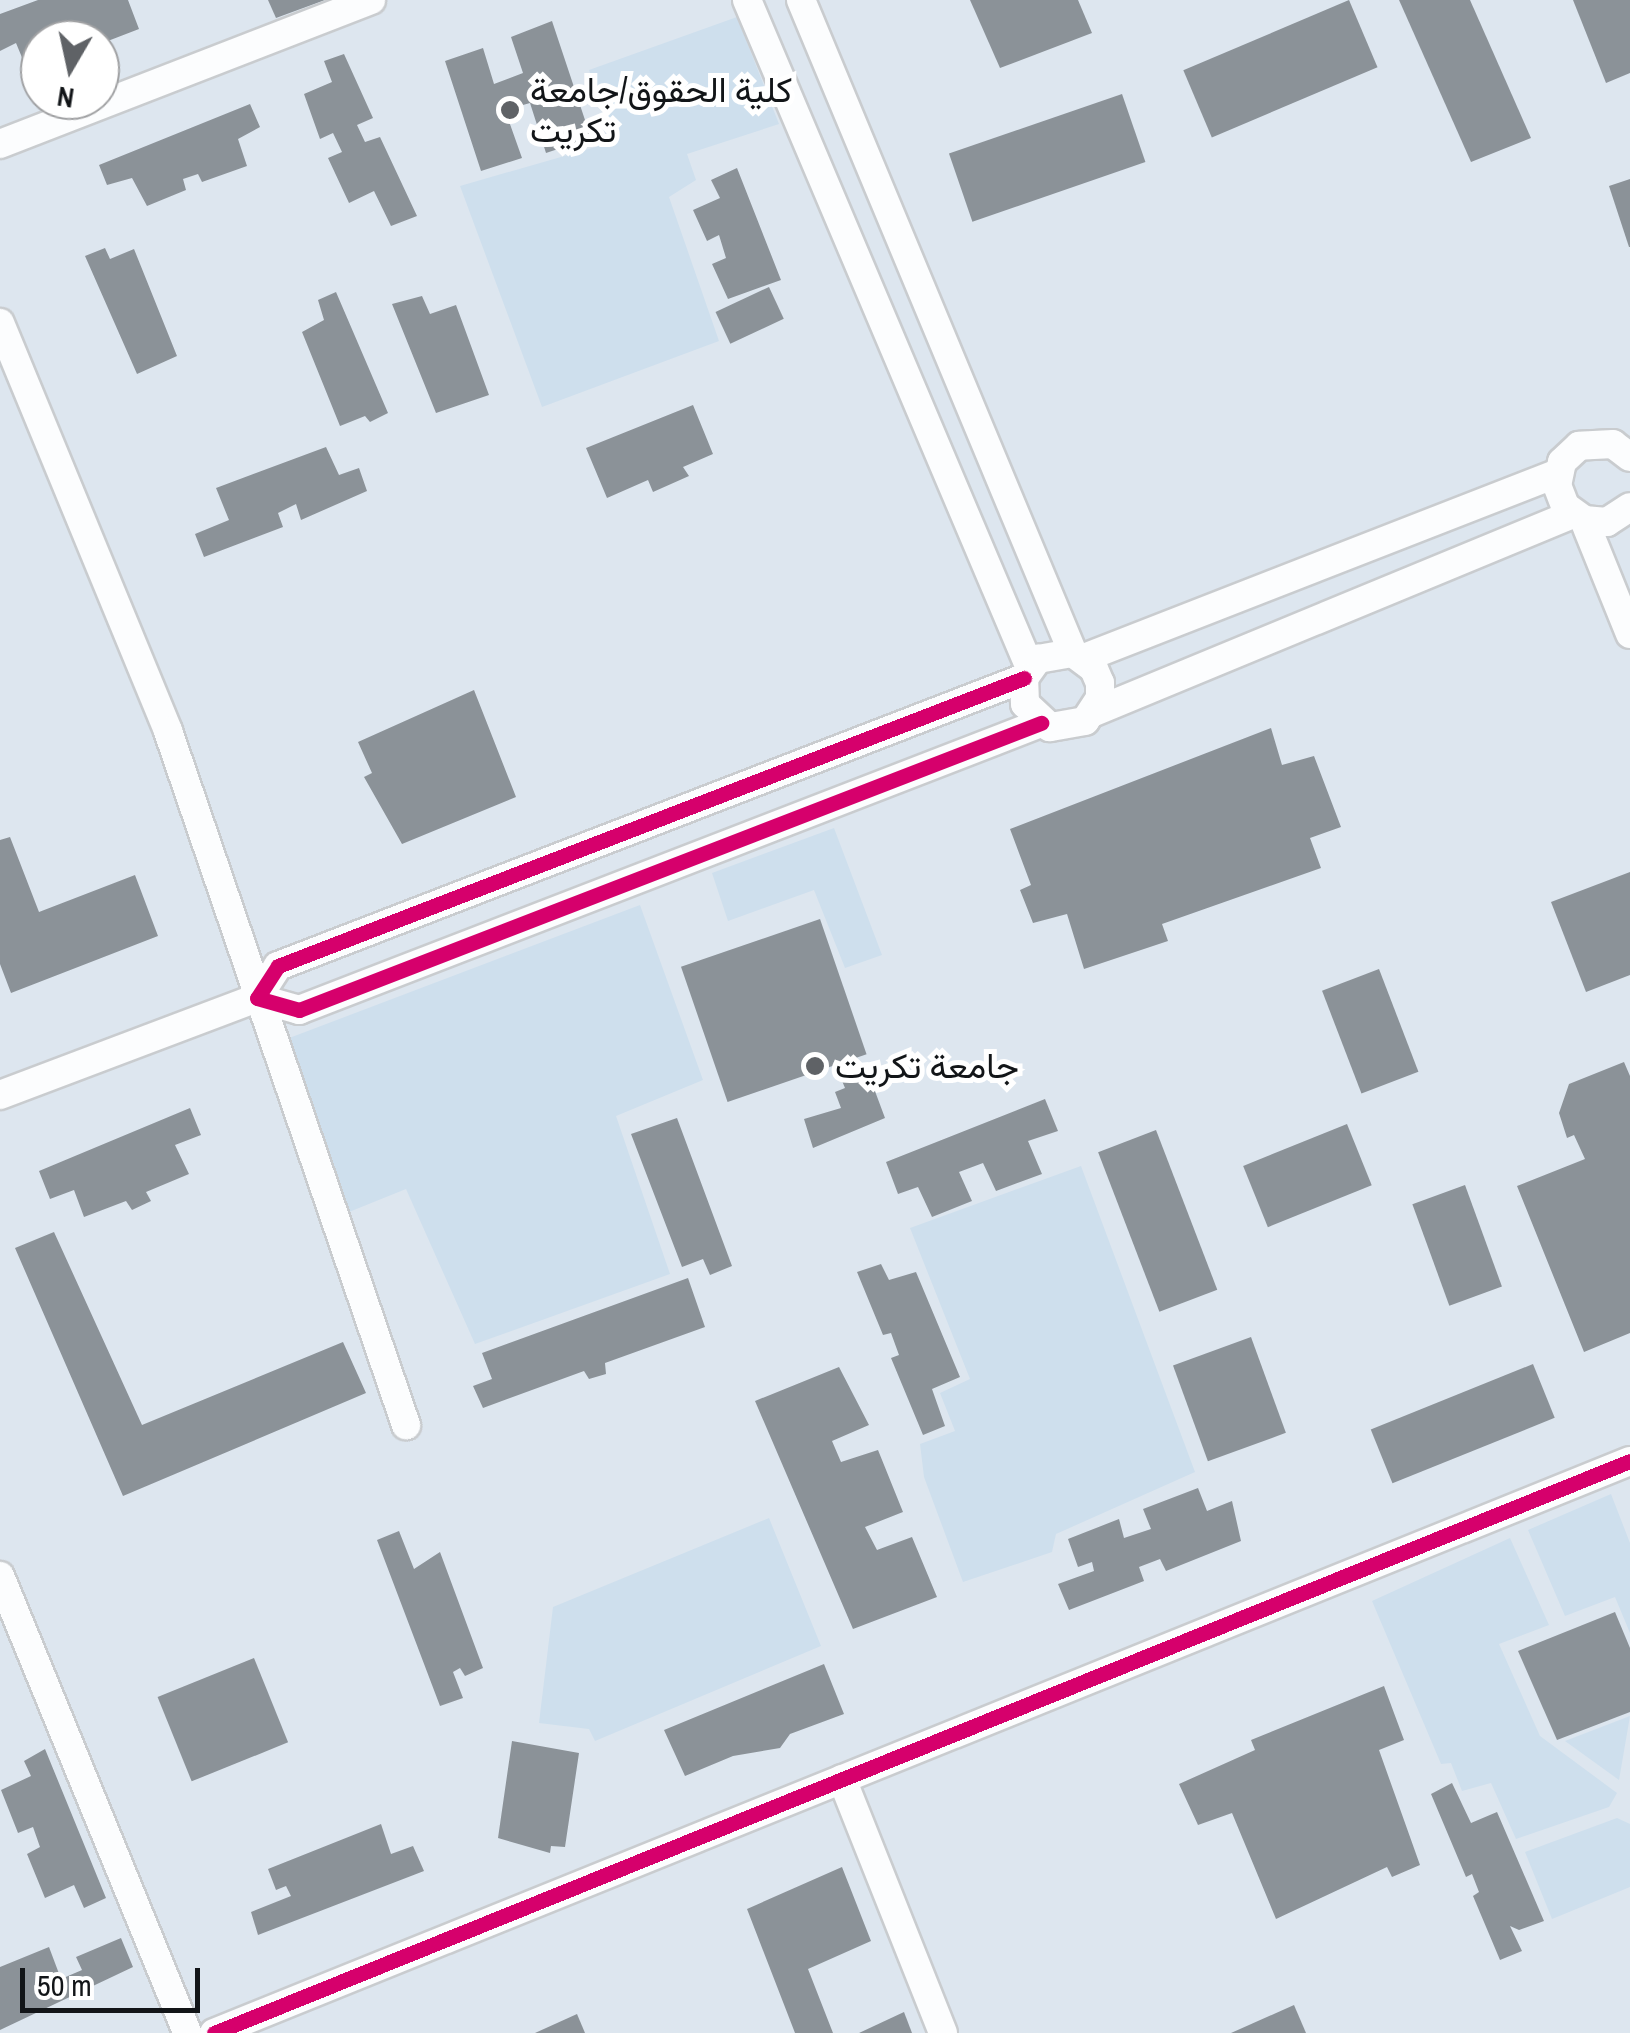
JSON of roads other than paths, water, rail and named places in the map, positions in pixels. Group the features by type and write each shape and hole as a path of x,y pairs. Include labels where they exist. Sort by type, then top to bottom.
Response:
{"street":[{"path":"0,144 371,0"},
{"path":"746,0 1027,673 1025,704 1042,723"},
{"path":"801,0 1078,656 1100,683 1094,712"},
{"path":"0,323 168,731 406,1424"},
{"path":"0,1095 257,998 278,966 1027,673 1049,653 1078,656 1558,473 1579,446 1601,442 1628,451"},
{"path":"1558,473 1560,496 1578,517 1630,634"},
{"path":"257,998 299,1010 1042,723 1074,727 1094,712 1578,517 1606,522 1630,507"},
{"path":"214,2033 1630,1461"},
{"path":"0,1576 187,2033"},
{"path":"842,1780 943,2033"}],"place":[{"name":"كلية الحقوق/جامعة تكريت","path":"510,110"},
{"name":"جامعة تكريت","path":"815,1066"}]}
